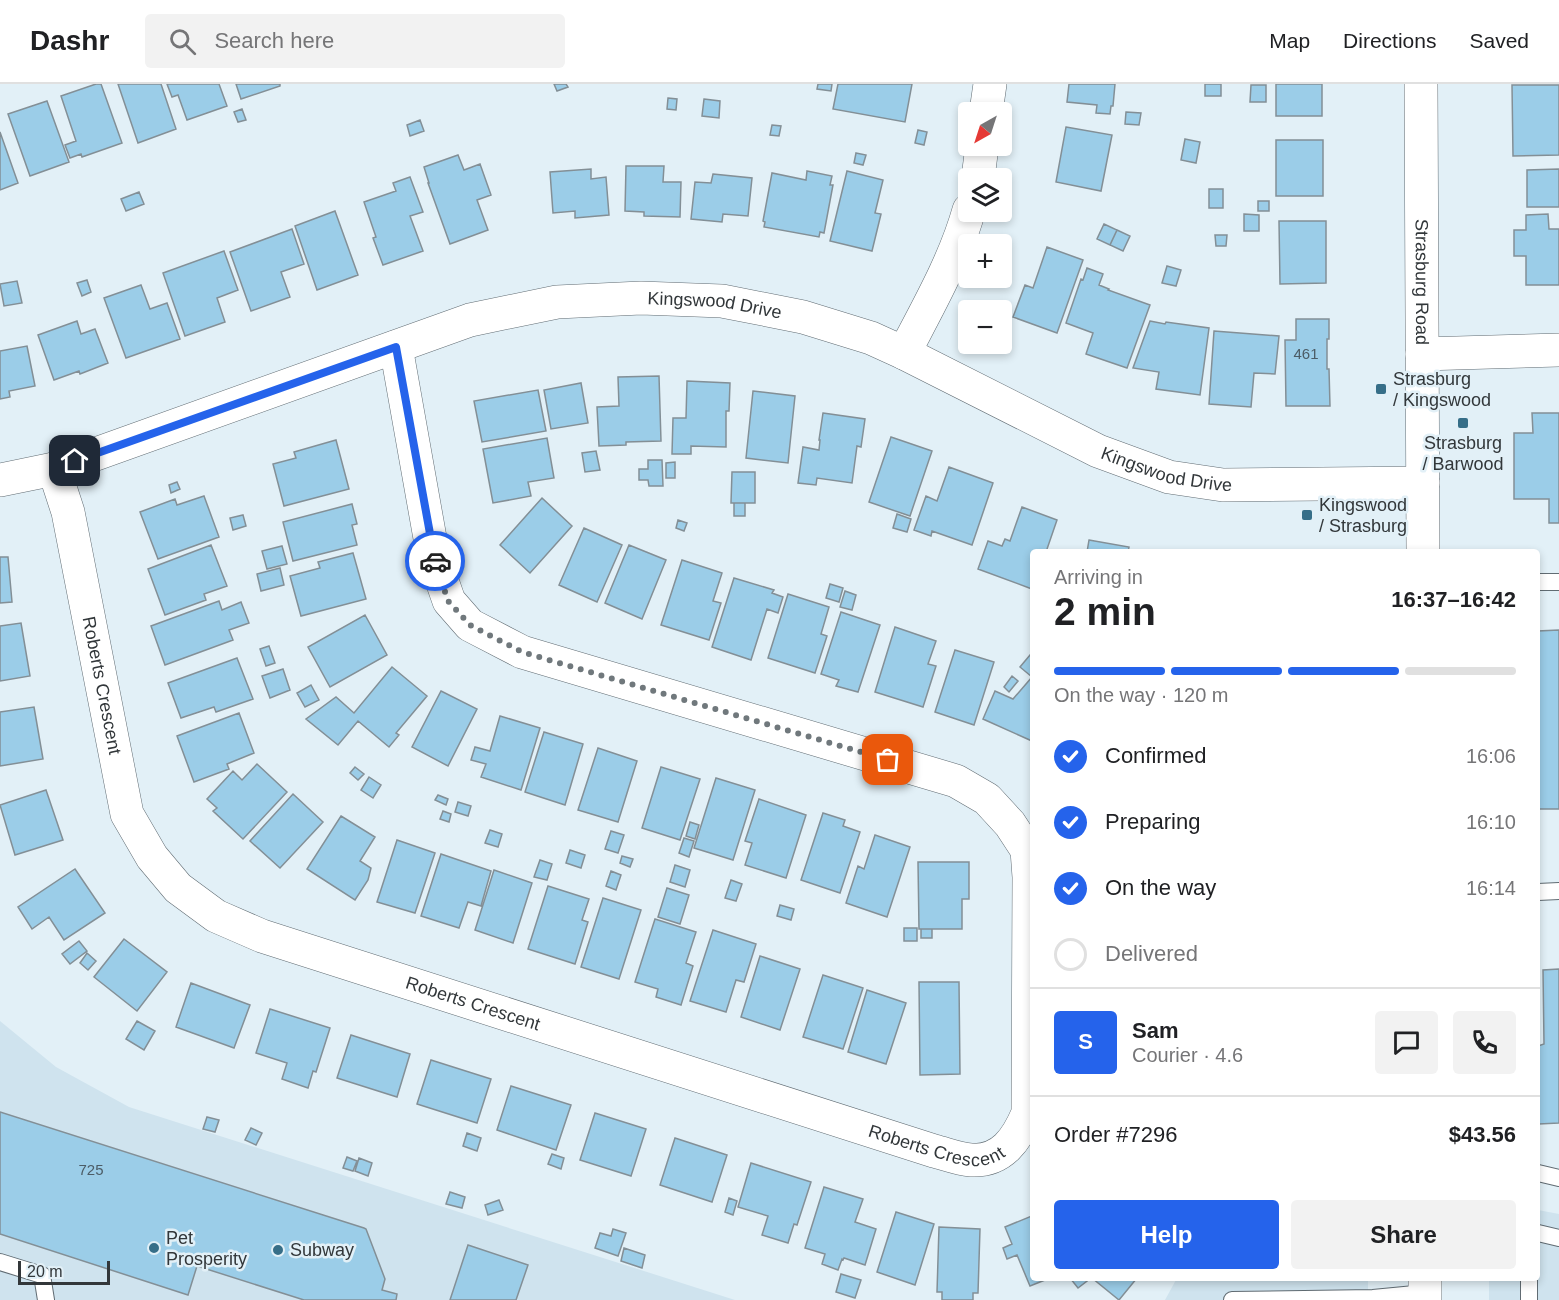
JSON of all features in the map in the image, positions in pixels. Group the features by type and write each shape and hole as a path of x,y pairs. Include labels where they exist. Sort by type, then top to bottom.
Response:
{"street":[{"path":"988,102 990,84"},
{"name":"Strasburg Road","path":"1421,84 1423,549"},
{"path":"904,353 962,235 966,222"},
{"name":"Kingswood Drive","path":"0,480 54,469 470,320 557,302 641,298 722,302 803,317 871,338 1098,452 1169,477 1223,485 1422,483"},
{"name":"Roberts Crescent","path":"54,469 68,512 127,814 152,857 178,888 216,916 262,936 922,1148 969,1160 986,1160 1004,1151 1020,1132 1028,1113 1029,877 1027,850 1010,824 987,799 956,781 522,652 470,625 448,601 433,555 396,347"},
{"path":"1422,354 1559,350"}],"lane":[{"path":"1540,582 1559,582"},
{"path":"1540,892 1559,891"},
{"path":"1540,1173 1559,1178"},
{"path":"1540,1233 1559,1238"},
{"path":"0,1262 42,1275 46,1300"},
{"path":"1528,1300 1529,1281"},
{"path":"1232,1300 1373,1298 1425,1290"}],"shaded area":[{"path":"0,1021 56,1067 129,1107 735,1300 0,1300"},
{"path":"1540,1210 1559,1214 1559,1300 1489,1300 1489,1281 1540,1281"},
{"path":"1175,1281 1368,1281 1368,1300 1165,1300"}],"building":[{"path":"101,84 122,143 82,157 81,154 70,158 65,145 76,141 61,96"},
{"path":"118,84 161,84 176,129 138,143"},
{"path":"167,84 219,84 227,106 187,120 178,95 172,97"},
{"path":"236,84 280,84 280,86 241,99"},
{"path":"554,84 566,84 568,87 557,91"},
{"path":"818,84 832,84 831,91 817,89"},
{"path":"838,84 912,84 905,122 833,109"},
{"path":"1069,84 1115,84 1110,114 1096,113 1097,105 1067,102"},
{"path":"1205,84 1221,84 1221,96 1205,96"},
{"path":"1276,84 1322,84 1322,116 1276,116"},
{"path":"1251,85 1266,85 1266,102 1250,102"},
{"path":"1512,85 1559,85 1559,155 1513,156"},
{"path":"668,98 677,99 676,110 667,109"},
{"path":"704,99 720,101 719,118 702,116"},
{"path":"47,101 69,162 30,176 8,114"},
{"path":"242,109 246,120 238,122 234,112"},
{"path":"1126,112 1141,113 1139,125 1125,124"},
{"path":"420,120 424,131 410,136 407,125"},
{"path":"772,125 781,126 779,136 770,135"},
{"path":"1066,127 1112,135 1101,191 1056,182"},
{"path":"918,130 927,132 924,145 915,143"},
{"path":"0,132 18,183 0,190"},
{"path":"1185,139 1200,142 1196,163 1181,160"},
{"path":"1276,140 1323,140 1323,196 1276,196"},
{"path":"856,153 866,155 863,165 854,163"},
{"path":"458,155 464,170 480,164 491,195 477,200 488,230 450,244 424,167"},
{"path":"626,166 664,166 663,182 681,182 680,217 644,216 644,212 625,211"},
{"path":"591,169 591,179 606,177 609,215 575,218 575,211 553,213 550,172"},
{"path":"1559,169 1559,207 1527,207 1527,170"},
{"path":"807,171 832,176 830,185 833,185 824,233 820,232 819,237 764,227 765,222 763,221 772,173 806,180"},
{"path":"847,171 883,180 875,213 881,214 872,251 830,241"},
{"path":"713,174 752,178 748,216 723,214 722,222 691,219 695,182 711,183"},
{"path":"410,177 423,212 410,216 423,251 383,265 364,202 396,191 393,183"},
{"path":"1209,189 1223,189 1223,208 1209,208"},
{"path":"139,192 144,204 126,211 121,199"},
{"path":"1258,201 1269,201 1269,211 1258,211"},
{"path":"335,211 358,275 317,290 295,226"},
{"path":"1244,214 1259,215 1259,231 1244,231"},
{"path":"1548,214 1549,229 1559,229 1559,285 1526,285 1526,256 1514,256 1514,230 1526,230 1526,215"},
{"path":"1279,221 1326,221 1326,283 1280,284"},
{"path":"1104,224 1117,230 1110,245 1097,239"},
{"path":"292,229 304,264 281,272 290,297 251,311 230,252"},
{"path":"1117,230 1130,236 1123,251 1110,245"},
{"path":"1215,235 1227,235 1226,246 1216,246"},
{"path":"1047,247 1083,260 1057,333 1013,317 1025,285 1033,288"},
{"path":"224,251 238,290 217,298 225,322 185,336 163,273"},
{"path":"1167,266 1181,270 1176,286 1162,283"},
{"path":"1087,268 1103,274 1099,285 1150,305 1127,368 1086,354 1093,333 1066,323"},
{"path":"87,280 91,292 82,296 77,283"},
{"path":"17,281 22,303 4,306 0,284"},
{"path":"141,285 150,309 167,303 180,339 126,358 104,298"},
{"path":"1296,319 1329,319 1327,369 1329,369 1330,406 1286,406 1285,340 1296,340"},
{"path":"77,321 81,334 95,329 108,363 80,374 79,371 54,380 38,335"},
{"path":"1150,321 1209,328 1200,395 1156,389 1159,372 1133,368"},
{"path":"1214,331 1279,336 1275,374 1254,373 1251,407 1209,404"},
{"path":"27,346 35,386 9,391 10,397 0,399 0,351"},
{"path":"659,376 661,441 626,442 626,445 599,446 597,407 619,406 618,377"},
{"path":"687,381 730,383 729,411 726,411 726,447 691,446 691,454 672,454 673,418 686,418"},
{"path":"581,383 588,423 551,429 544,390"},
{"path":"538,390 546,431 482,442 474,401"},
{"path":"753,391 795,396 788,463 746,458"},
{"path":"823,413 865,419 861,447 857,446 852,483 817,478 816,485 798,483 803,447 819,450"},
{"path":"1532,413 1559,413 1559,523 1549,523 1549,499 1514,499 1514,433 1533,433"},
{"path":"891,437 932,451 910,516 869,502"},
{"path":"547,438 554,478 528,482 531,496 493,503 483,449"},
{"path":"336,440 349,489 284,506 273,464 296,458 294,452"},
{"path":"596,451 600,470 585,472 582,453"},
{"path":"648,460 662,460 663,486 649,486 648,480 639,480 639,469 648,469"},
{"path":"675,462 675,478 666,478 666,463"},
{"path":"949,467 993,483 972,545 932,531 931,536 914,530 926,496 937,501"},
{"path":"732,472 755,472 755,503 731,503"},
{"path":"177,482 180,489 171,493 169,485"},
{"path":"204,496 219,537 158,559 140,512 175,499 177,505"},
{"path":"542,498 572,526 530,573 500,545"},
{"path":"734,503 745,503 745,516 734,516"},
{"path":"352,504 357,524 352,525 357,545 293,561 283,522"},
{"path":"1022,507 1057,520 1047,549 1030,549 1030,588 978,569 988,541 1002,546 1005,539 1010,541"},
{"path":"897,514 911,519 907,532 893,528"},
{"path":"243,515 246,526 233,530 230,518"},
{"path":"678,520 687,523 684,531 676,528"},
{"path":"584,528 622,545 597,602 559,585"},
{"path":"1089,540 1129,547 1129,549 1088,549"},
{"path":"211,545 227,586 204,594 206,600 165,615 148,569"},
{"path":"629,545 666,560 642,619 605,603"},
{"path":"282,546 287,564 267,569 262,551"},
{"path":"353,553 366,599 301,616 290,576 320,568 318,562"},
{"path":"0,557 8,557 12,602 0,603"},
{"path":"682,560 722,573 713,601 721,603 709,640 661,625"},
{"path":"280,568 284,585 261,591 257,574"},
{"path":"734,578 774,590 772,593 783,597 778,613 767,609 751,660 712,647"},
{"path":"830,584 843,588 839,602 826,598"},
{"path":"845,591 856,595 852,610 840,607"},
{"path":"788,594 829,607 821,634 827,636 815,673 768,658"},
{"path":"219,601 222,610 241,602 249,623 229,630 233,640 165,665 151,626"},
{"path":"841,612 880,625 858,692 836,686 839,680 821,674"},
{"path":"365,615 387,655 330,687 308,647"},
{"path":"21,623 30,676 0,681 0,626"},
{"path":"895,627 936,641 928,664 936,666 923,707 875,692"},
{"path":"1559,630 1559,809 1540,809 1540,631"},
{"path":"269,646 275,663 266,666 260,649"},
{"path":"955,650 994,662 974,725 935,712"},
{"path":"1030,655 1030,675 1020,667"},
{"path":"237,658 253,699 216,712 214,707 181,718 168,683"},
{"path":"392,667 427,696 396,733 399,735 389,747 358,721 338,745 306,719 336,697 354,713"},
{"path":"283,669 290,690 270,698 262,676"},
{"path":"1012,676 1018,681 1009,692 1004,687"},
{"path":"1030,679 1030,740 983,719 995,691 1013,699"},
{"path":"311,685 319,700 305,707 297,693"},
{"path":"441,691 477,709 448,766 412,747"},
{"path":"34,707 43,759 0,766 0,712"},
{"path":"239,713 254,753 227,764 229,769 194,782 177,736"},
{"path":"500,716 540,728 521,790 481,777 486,764 471,760 475,747 490,751"},
{"path":"544,732 583,744 565,805 525,792"},
{"path":"598,748 637,761 618,822 578,810"},
{"path":"257,764 287,792 243,839 213,811 217,808 207,799 233,771 242,780"},
{"path":"355,767 364,774 358,780 350,773"},
{"path":"661,767 700,779 680,840 642,828"},
{"path":"369,777 381,785 373,798 361,790"},
{"path":"716,778 755,790 733,860 694,848"},
{"path":"46,790 63,840 15,855 0,805"},
{"path":"293,794 323,822 280,868 250,841"},
{"path":"438,795 448,799 446,805 435,800"},
{"path":"759,799 806,815 786,878 745,865 752,843 745,841"},
{"path":"458,802 471,806 468,816 455,812"},
{"path":"443,811 451,814 449,822 440,819"},
{"path":"823,813 845,820 843,826 860,832 840,893 801,880"},
{"path":"341,816 375,837 360,861 371,868 368,880 355,900 307,869"},
{"path":"690,822 699,825 695,839 686,836"},
{"path":"490,830 502,834 498,847 485,843"},
{"path":"611,831 624,835 618,853 605,849"},
{"path":"875,835 910,847 887,917 846,903 858,866 864,869"},
{"path":"684,838 694,841 689,857 679,853"},
{"path":"397,840 435,853 415,913 377,902"},
{"path":"570,850 585,855 581,868 566,863"},
{"path":"441,854 491,871 481,906 468,902 459,928 421,916"},
{"path":"622,856 633,859 630,867 620,863"},
{"path":"540,860 552,864 547,880 534,877"},
{"path":"918,862 969,862 969,899 962,899 962,929 919,929"},
{"path":"675,865 690,870 685,887 670,882"},
{"path":"75,869 105,913 64,940 49,917 32,929 18,907"},
{"path":"494,870 532,883 513,943 475,930"},
{"path":"611,871 621,875 616,890 606,886"},
{"path":"731,880 742,884 736,901 725,898"},
{"path":"548,886 589,899 582,920 588,922 575,964 528,949"},
{"path":"667,888 689,895 680,924 658,917"},
{"path":"603,898 641,910 619,979 581,967"},
{"path":"780,905 794,909 791,920 777,916"},
{"path":"655,919 696,932 686,963 693,966 681,1005 656,997 658,989 635,982"},
{"path":"904,928 917,928 917,941 904,941"},
{"path":"921,929 932,929 932,938 921,938"},
{"path":"713,930 756,944 744,982 736,980 726,1012 690,1001"},
{"path":"124,939 167,972 137,1011 94,977"},
{"path":"79,941 87,951 70,964 62,954"},
{"path":"87,953 96,961 88,970 80,963"},
{"path":"760,956 800,969 780,1030 741,1017"},
{"path":"1559,969 1559,1123 1540,1124 1540,1045 1544,1044 1543,970"},
{"path":"823,975 863,988 843,1049 803,1037"},
{"path":"919,982 959,982 960,1074 920,1075"},
{"path":"191,983 250,1005 234,1048 176,1027"},
{"path":"867,990 906,1003 886,1064 848,1052"},
{"path":"270,1009 330,1028 316,1072 313,1071 308,1088 282,1079 287,1063 256,1053"},
{"path":"137,1021 155,1031 144,1050 126,1039"},
{"path":"351,1035 410,1054 397,1097 337,1078"},
{"path":"431,1060 491,1079 477,1123 417,1104"},
{"path":"511,1086 571,1105 556,1150 497,1130"},
{"path":"0,1112 364,1228 385,1279 382,1290 397,1294 396,1300 304,1300 197,1266 188,1295 0,1234"},
{"path":"595,1113 646,1129 631,1176 580,1160"},
{"path":"207,1117 219,1120 215,1132 203,1129"},
{"path":"251,1128 262,1133 256,1145 245,1140"},
{"path":"467,1133 481,1138 477,1151 463,1146"},
{"path":"675,1138 727,1155 712,1202 660,1185"},
{"path":"552,1154 564,1158 561,1169 548,1164"},
{"path":"347,1157 357,1161 353,1171 343,1168"},
{"path":"359,1158 372,1163 368,1176 355,1171"},
{"path":"751,1163 811,1182 797,1225 794,1224 788,1243 762,1235 768,1216 738,1207"},
{"path":"824,1187 863,1199 855,1222 876,1229 865,1265 844,1258 838,1270 822,1264 825,1254 805,1248"},
{"path":"450,1192 465,1197 462,1208 446,1204"},
{"path":"729,1198 737,1201 733,1215 725,1212"},
{"path":"499,1200 503,1210 488,1215 485,1205"},
{"path":"896,1212 934,1224 915,1285 877,1272"},
{"path":"1030,1217 1030,1281 1042,1281 1030,1286 1017,1255 1007,1259 1003,1248 1012,1244 1005,1227"},
{"path":"939,1227 980,1229 978,1293 973,1293 973,1300 942,1300 942,1292 937,1292"},
{"path":"613,1229 626,1233 618,1256 595,1248 600,1233 611,1236"},
{"path":"468,1245 528,1265 516,1300 450,1300"},
{"path":"624,1248 645,1255 642,1268 621,1261"},
{"path":"841,1274 861,1280 855,1298 836,1292"},
{"path":"1072,1281 1087,1281 1078,1288"},
{"path":"1096,1281 1135,1281 1119,1300"}],"way so far":[{"path":"435,561 448,601 470,625 522,652 888,760"}],"place":[{"name":"Strasburg / Kingswood","path":"1381,389"},
{"name":"Strasburg / Barwood","path":"1463,423"},
{"name":"Kingswood / Strasburg","path":"1307,515"},
{"name":"Pet Prosperity","path":"154,1248"},
{"name":"Subway","path":"278,1250"}],"route":[{"path":"75,461 396,347 435,561"}]}
